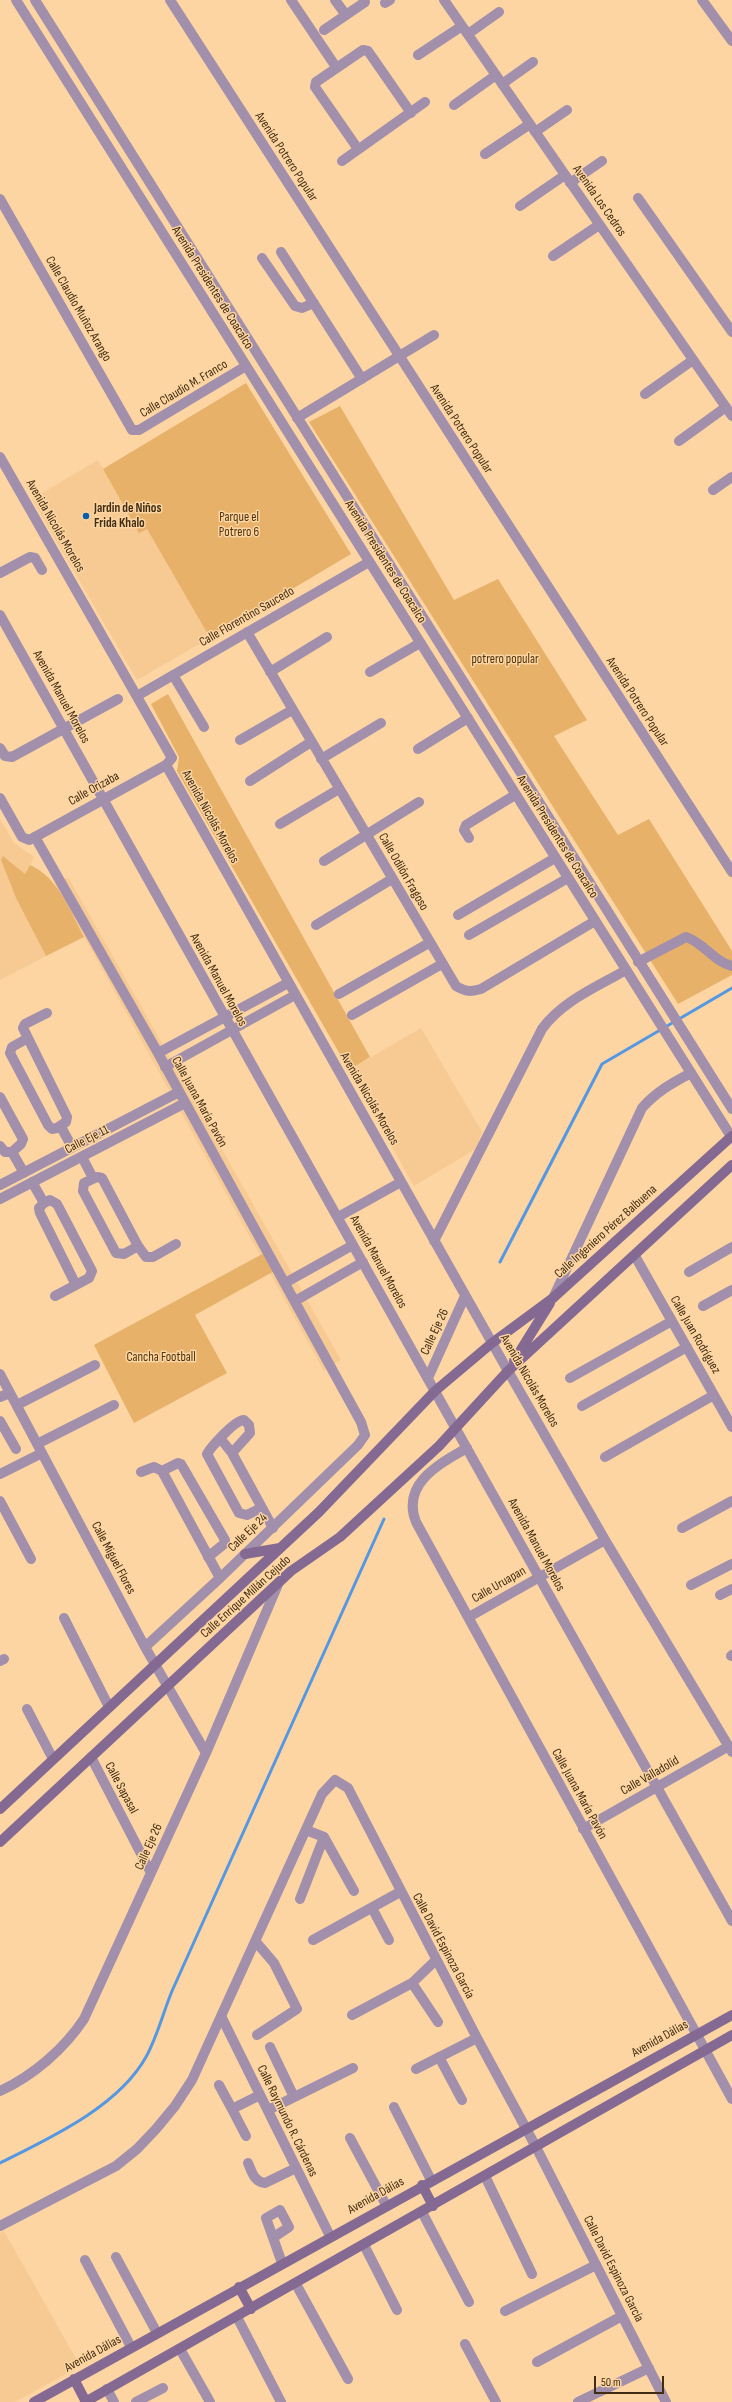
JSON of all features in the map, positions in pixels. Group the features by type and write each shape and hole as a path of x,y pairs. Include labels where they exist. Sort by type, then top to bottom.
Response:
{"main road":[{"name":"Calle Ingeniero Pérez Balbuena","path":"492,1343 553,1298 732,1137"},
{"path":"508,1371 635,1256 732,1165"},
{"path":"508,1371 553,1298"},
{"name":"Calle Enrique Millán Cejudo","path":"0,1809 280,1548 361,1470 435,1391 492,1343"},
{"name":"Calle Enrique Millán Cejudo","path":"0,1842 279,1582 340,1537 456,1429 508,1371"},
{"path":"245,1554 280,1548"},
{"name":"Avenida Dálias","path":"34,2402 330,2236 732,2015"},
{"path":"74,2379 85,2402 296,2284 732,2035"},
{"path":"427,2183 433,2206"},
{"path":"239,2287 251,2309"}],"street":[{"name":"Avenida Presidentes de Coacalco","path":"16,0 732,1137"},
{"name":"Avenida Presidentes de Coacalco","path":"35,0 599,900 732,1109"},
{"name":"Avenida Potrero Popular","path":"170,0 732,872"},
{"path":"291,0 336,67"},
{"path":"335,0 346,15"},
{"name":"Avenida Los Cedros","path":"444,0 732,416"},
{"path":"702,0 732,41"},
{"path":"324,30 365,2"},
{"path":"418,55 499,12"},
{"path":"358,150 315,87 318,80 336,67 363,50 368,51 411,112"},
{"path":"502,84 533,62"},
{"path":"454,105 496,75"},
{"path":"342,161 425,102"},
{"path":"485,154 567,110"},
{"path":"520,206 602,161"},
{"path":"638,198 732,332"},
{"name":"Calle Claudio Muñoz Arango","path":"0,199 130,428 134,431"},
{"path":"553,256 599,225"},
{"path":"282,252 362,380"},
{"path":"262,258 295,306 302,308 314,303"},
{"path":"297,418 434,335"},
{"path":"645,394 693,360"},
{"name":"Calle Claudio M. Franco","path":"134,431 139,430 246,366"},
{"path":"679,441 726,407"},
{"name":"Avenida Nicolás Morelos","path":"0,457 172,756 172,761 166,765 288,983 605,1540 730,1749"},
{"path":"314,474 327,466"},
{"path":"713,490 732,477"},
{"path":"0,573 30,557 36,558 42,570"},
{"name":"Calle Florentino Saucedo","path":"138,696 369,562"},
{"name":"Avenida Manuel Morelos","path":"0,615 102,800 338,1217 732,1921"},
{"name":"Calle Odilón Fragoso","path":"247,632 429,943 456,986 464,991 472,992 481,989 595,921"},
{"path":"270,672 327,637"},
{"path":"370,672 420,643"},
{"path":"437,669 449,661"},
{"path":"173,675 204,727"},
{"path":"0,748 5,756 10,758 118,699"},
{"path":"240,740 292,710"},
{"path":"418,749 468,718"},
{"path":"321,759 381,723"},
{"path":"250,781 311,742"},
{"name":"Calle Orizaba","path":"35,837 166,765"},
{"path":"280,824 339,789"},
{"path":"469,838 464,830 468,823 515,794"},
{"path":"0,798 22,837 29,840 35,837"},
{"path":"324,861 419,802"},
{"name":"Calle Juana María Pavón","path":"35,837 158,1054 295,1301 361,1422 365,1435"},
{"path":"458,915 555,858"},
{"path":"469,935 568,878"},
{"path":"316,925 392,880"},
{"path":"587,908 599,900"},
{"path":"638,962 686,937 693,939 725,964 732,966"},
{"path":"339,994 429,943"},
{"path":"352,1015 442,964"},
{"path":"434,1241 542,1028 551,1016 562,1007 626,970"},
{"path":"158,1054 288,983"},
{"path":"165,1067 295,995"},
{"path":"28,1038 12,1047 10,1052 48,1125 55,1129 66,1122 67,1117 28,1038 24,1025 47,1013"},
{"path":"553,1298 642,1108 652,1097 666,1086 691,1073"},
{"path":"0,1184 179,1092"},
{"path":"0,1097 23,1140 21,1144 12,1152 5,1152 0,1146"},
{"name":"Calle Eje 11","path":"0,1199 185,1103"},
{"path":"61,1126 72,1147"},
{"path":"12,1152 24,1173"},
{"path":"82,1157 93,1178"},
{"path":"138,1246 122,1254 115,1251 83,1191 84,1183 93,1178 99,1177 103,1180 138,1246 144,1254 149,1257 176,1244"},
{"path":"32,1182 44,1203"},
{"path":"338,1217 401,1182"},
{"path":"55,1296 76,1285 91,1277 92,1269 57,1204 50,1200 39,1208 40,1213 76,1285"},
{"path":"285,1283 353,1245"},
{"path":"689,1272 732,1247"},
{"name":"Calle Juan Rodríguez","path":"635,1256 732,1427"},
{"path":"295,1301 363,1262"},
{"path":"703,1306 732,1290"},
{"name":"Calle Eje 26","path":"428,1378 466,1296"},
{"path":"570,1378 672,1321"},
{"path":"582,1406 687,1347"},
{"path":"17,1405 95,1364"},
{"name":"Calle Miguel Flores","path":"0,1374 145,1646 169,1685 206,1753"},
{"path":"0,1398 10,1393"},
{"path":"605,1457 714,1394"},
{"path":"0,1474 39,1448 114,1405"},
{"path":"232,1453 250,1433 249,1425 241,1419 220,1438 207,1454 239,1513 247,1516 261,1508"},
{"path":"0,1421 16,1449"},
{"name":"Calle Eje 24","path":"145,1646 273,1528 358,1444 365,1435"},
{"path":"220,1438 232,1453 273,1528"},
{"name":"Calle Juana María Pavón","path":"467,1448 443,1462 429,1473 418,1485 412,1499 411,1510 416,1522 583,1829 732,2099"},
{"path":"162,1471 178,1463 181,1464 226,1540 224,1544 208,1557"},
{"path":"141,1472 154,1467 162,1471 220,1578"},
{"path":"0,1501 31,1559"},
{"path":"682,1528 732,1501"},
{"name":"Calle Uruapan","path":"469,1617 605,1540"},
{"path":"690,1585 732,1564"},
{"name":"Calle Eje 26","path":"2,2087 34,2071 76,2032 84,2019 206,1753 279,1582"},
{"path":"720,1595 732,1589"},
{"path":"64,1618 109,1707"},
{"path":"27,1709 53,1759"},
{"name":"Calle Valladolid","path":"583,1829 657,1787 730,1749"},
{"name":"Calle Sapasal","path":"90,1757 151,1873"},
{"name":"Calle David Espinoza García","path":"306,1830 322,1794 335,1780 348,1788 400,1892 536,2147 666,2402"},
{"path":"0,2226 116,2166 137,2149 175,2106 188,2087 256,1942 306,1830 324,1837 354,1891"},
{"path":"300,1900 324,1837"},
{"path":"313,1940 400,1892"},
{"path":"372,1908 389,1940"},
{"path":"256,1942 274,1963 297,2009 257,2035"},
{"path":"352,2015 412,1983 436,1960"},
{"path":"412,1983 438,2022"},
{"name":"Calle Raymundo R. Cárdenas","path":"221,2016 330,2236"},
{"path":"416,2069 477,2038"},
{"path":"270,2047 294,2097"},
{"path":"439,2057 462,2100"},
{"path":"268,2110 353,2068"},
{"path":"219,2085 246,2136"},
{"path":"232,2109 260,2095"},
{"path":"394,2107 427,2183"},
{"path":"350,2138 386,2205"},
{"path":"248,2163 256,2180 265,2183 296,2168"},
{"path":"485,2176 532,2274"},
{"path":"422,2212 469,2302"},
{"path":"274,2237 282,2263"},
{"path":"364,2245 397,2310"},
{"path":"116,2257 157,2333"},
{"path":"84,2260 131,2347"},
{"path":"505,2311 596,2265"},
{"path":"296,2284 348,2379"},
{"path":"537,2362 622,2316"},
{"path":"237,2317 281,2402"},
{"path":"465,2344 496,2402"},
{"path":"180,2349 210,2402"},
{"path":"578,2402 649,2368"},
{"path":"136,2402 163,2388"},
{"path":"107,2390 114,2402"}],"shaded area":[{"path":"98,460 139,533 147,529 210,638 137,680 32,499"},
{"path":"0,819 14,843 34,857 25,874 4,857 1,860 16,898 46,956 0,980"},
{"path":"68,877 341,1360 324,1371 55,884"},
{"path":"421,1028 482,1132 476,1149 414,1186 349,1070"},
{"path":"4,2231 80,2366 15,2402 0,2402 0,2233"}],"green space":[{"name":"Parque el Potrero 6","path":"246,383 351,554 210,638 147,529 139,533 103,469"},
{"name":"potrero popular","path":"340,406 454,600 498,579 587,720 554,736 618,835 649,819 732,951 732,975 678,1004 309,422"},
{"path":"168,694 370,1057 349,1070 177,771 179,757 151,704"},
{"path":"3,856 25,874 30,865 49,878 63,896 84,937 46,956 16,898 1,860"},
{"name":"Cancha Football","path":"268,1251 278,1269 195,1315 227,1373 134,1423 94,1345"}],"waterway":[{"path":"500,1262 602,1064 732,988"},
{"path":"0,2163 61,2132 101,2106 134,2075 146,2057 157,2033 172,1991 384,1519"}],"place":[{"name":"Jardin de Niños Frida Khalo","path":"86,516"}]}
